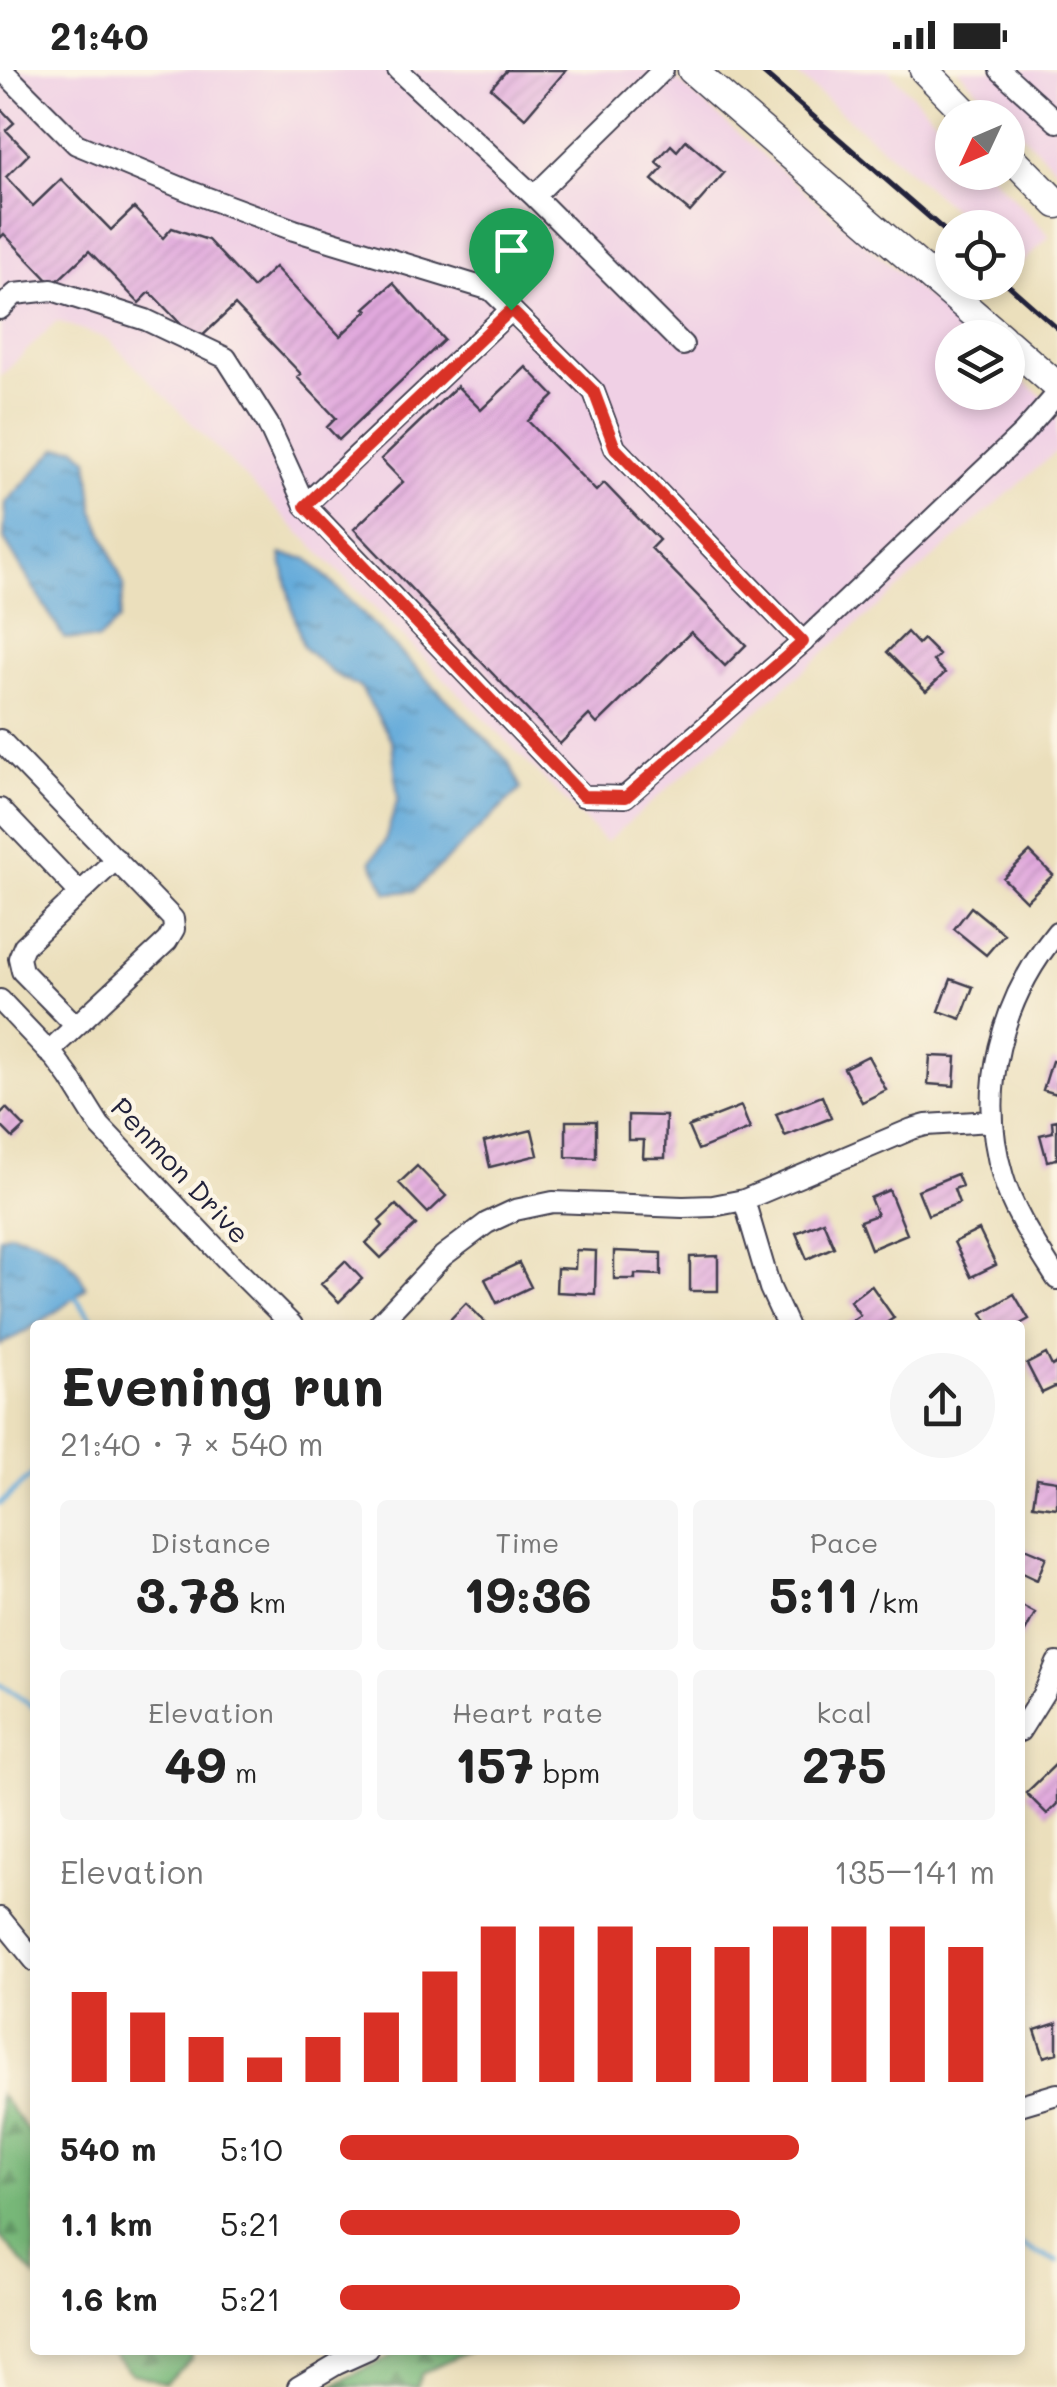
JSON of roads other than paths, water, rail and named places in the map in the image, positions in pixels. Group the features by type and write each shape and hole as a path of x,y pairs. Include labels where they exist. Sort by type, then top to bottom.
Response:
{"main road":[{"path":"692,70 981,320"},
{"path":"924,70 953,100"},
{"path":"1025,171 1057,204"},
{"path":"1025,359 1057,390"}],"street":[{"path":"2,70 76,144 294,230 491,290 594,392 615,448 803,642"},
{"path":"398,70 534,196 684,345"},
{"path":"534,196 662,70"},
{"path":"1000,70 1057,122"},
{"path":"0,309 16,294 52,290 146,320 226,358 268,424 305,506 583,796 626,797 803,642 1024,433 1057,390"},
{"path":"305,506 511,310"},
{"path":"0,740 173,919 174,929 167,942 48,1052"},
{"path":"0,809 80,893"},
{"path":"75,1025 22,971 18,958 24,946 116,860"},
{"path":"1057,932 1026,975 1012,1004 996,1059 992,1121 1003,1176 1014,1204 1057,1279"},
{"name":"Penmon Drive","path":"0,1000 70,1078 100,1126 287,1320"},
{"path":"383,1320 442,1256 486,1223 515,1210 553,1202 713,1206 744,1200 912,1129 992,1121"},
{"path":"744,1200 770,1288 785,1320"},
{"path":"1025,1723 1057,1663"},
{"path":"0,1918 30,1954"},
{"path":"1025,2104 1057,2094"},
{"path":"298,2387 333,2357"}],"water":[{"path":"75,447 88,459 94,511 124,586 119,620 98,640 64,638 4,539 6,503 57,448"},
{"path":"281,554 308,559 508,761 521,789 414,891 387,893 371,861 384,843 398,799 392,741 361,688 334,674 303,647"},
{"path":"9,1233 55,1250 72,1265 86,1287 45,1319 30,1320 30,1328 0,1345 0,1237"}],"waterway":[{"path":"75,1297 93,1320"},
{"path":"0,1504 30,1477"},
{"path":"0,1685 30,1705"},
{"path":"1025,2247 1057,2262"}],"railway":[{"path":"760,70 935,222"},
{"path":"1025,300 1057,328"}]}
